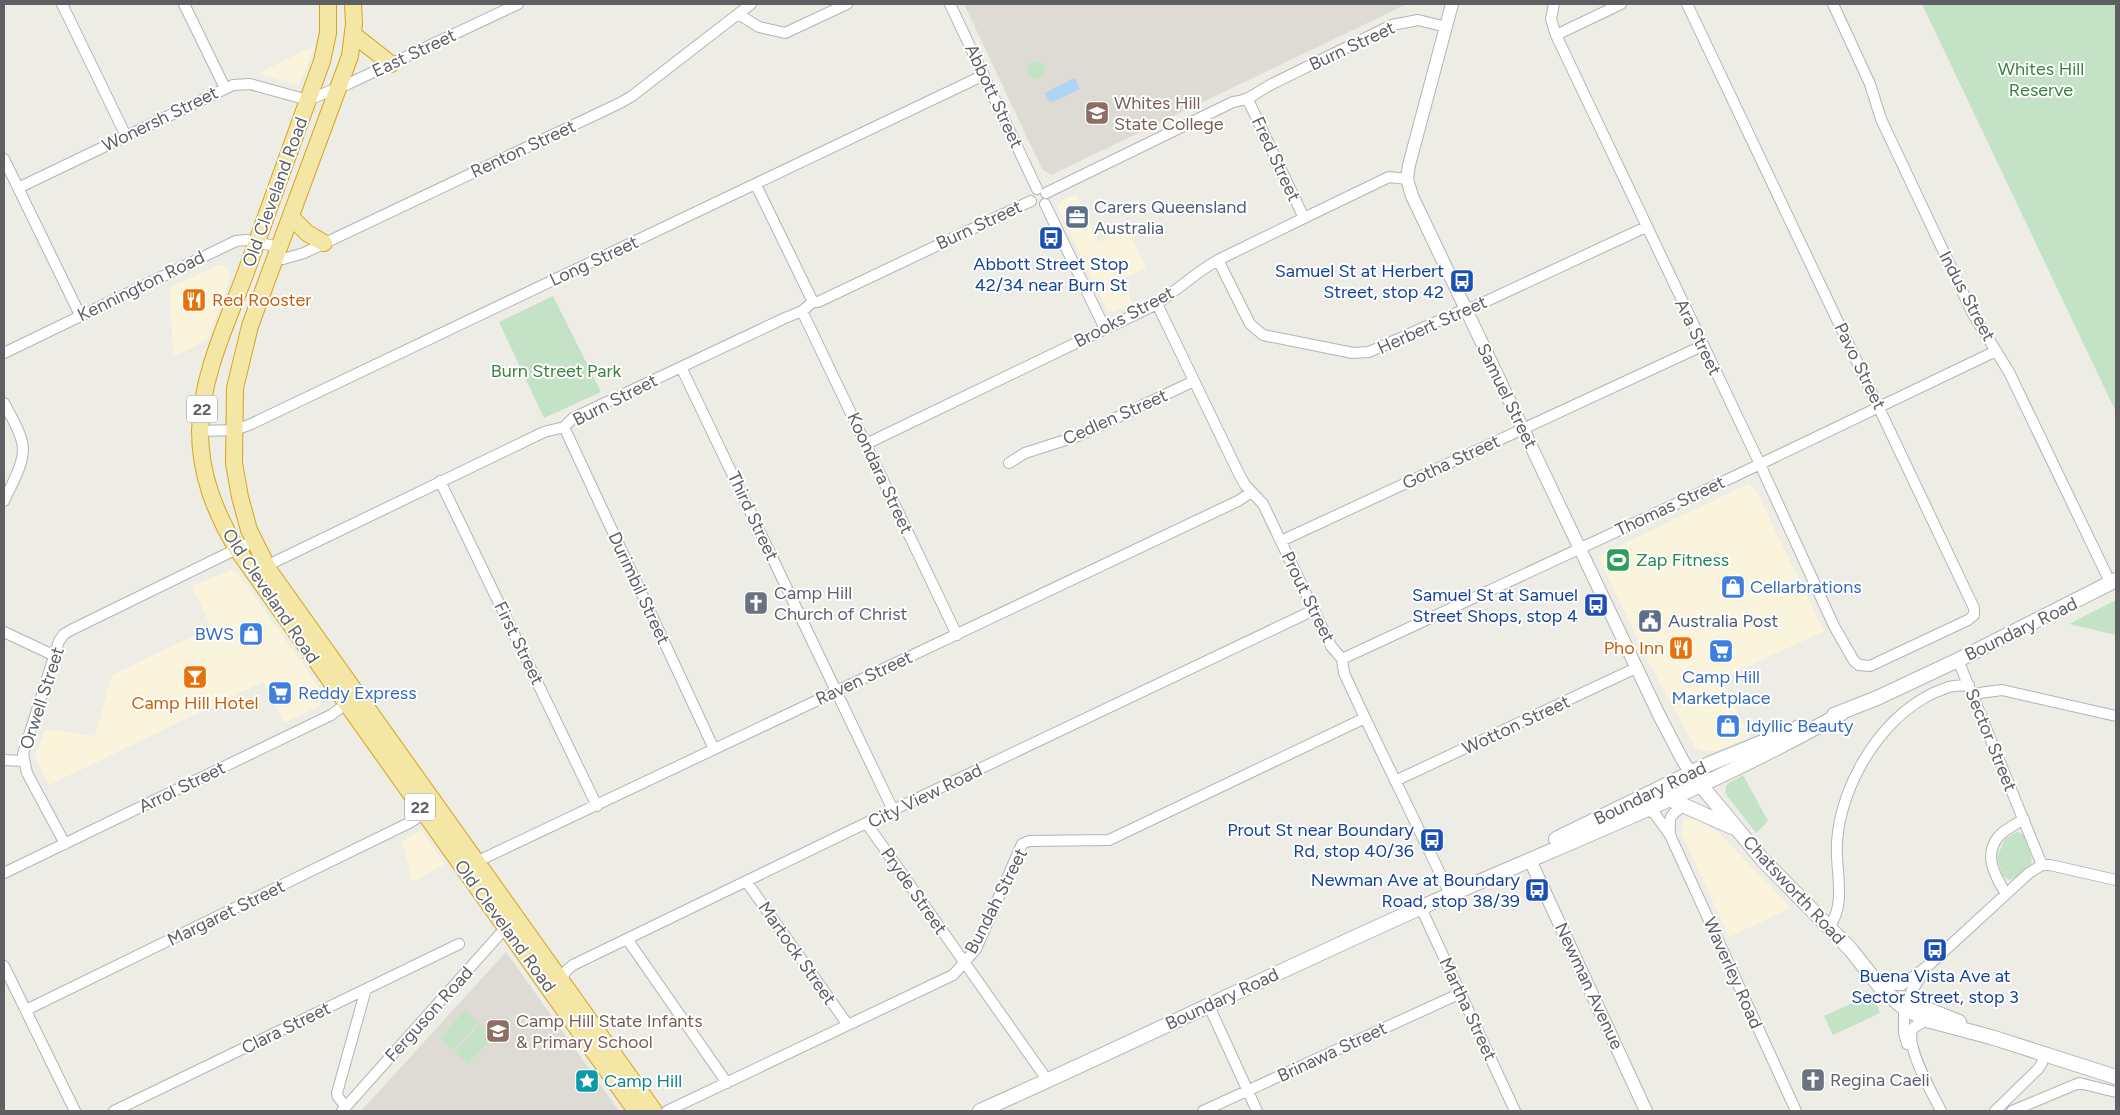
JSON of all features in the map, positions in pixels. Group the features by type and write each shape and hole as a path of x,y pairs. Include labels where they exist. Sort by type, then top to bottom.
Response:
{"highway":[{"name":"Old Cleveland Road","path":"328,4 328,33 322,61 220,342 204,392 200,431 202,457 209,491 220,521 236,550 259,569 352,700 476,862 557,1000 636,1111"},
{"name":"Old Cleveland Road","path":"259,569 236,478 235,388 250,326 350,56 354,35 353,4"},
{"path":"354,35 391,64"},
{"path":"291,217 307,232 324,243"},
{"name":"Old Cleveland Road","path":"352,700 424,814 510,922 561,982 654,1111"}],"main road":[{"name":"Boundary Road","path":"980,1111 1450,894 1669,799 1806,733 1842,713 1958,660 2113,582"},
{"name":"Boundary Road","path":"1465,888 1524,855 1691,773 1789,731 1842,713"},
{"name":"Chatsworth Road","path":"1691,773 1736,830 1762,859 1908,1006 1991,1037"},
{"name":"Chatsworth Road","path":"1669,799 1736,830"},
{"name":"Chatsworth Road","path":"1851,950 1870,977 1927,1020 1991,1037 2116,1077"}],"street":[{"path":"62,4 126,136"},
{"path":"184,4 225,88"},
{"name":"East Street","path":"308,100 339,88 518,4"},
{"name":"Renton Street","path":"278,252 284,259 292,258 620,103 632,96 751,4"},
{"path":"738,14 759,27 785,33 847,4"},
{"name":"Abbott Street","path":"950,4 1105,329"},
{"path":"1407,179 1452,4"},
{"name":"Ara Street","path":"1554,4 1551,19 1556,35 1834,626 1850,656 1859,665"},
{"path":"1556,35 1621,4"},
{"name":"Pavo Street","path":"1687,4 1972,602 1974,615 1968,620 1870,666 1859,665"},
{"name":"Indus Street","path":"1833,4 1864,68 1877,100 1881,119 1973,314 2021,396 2113,582"},
{"name":"Burn Street","path":"259,569 544,432 564,427 573,418 802,311 813,302 818,302 1031,201 1037,206 1042,195 1233,102 1248,100 1258,92 1287,76 1392,25 1418,20 1446,27"},
{"name":"Long Street","path":"200,431 234,430 249,426 984,75"},
{"name":"Wonersh Street","path":"18,188 233,85 250,84 308,100"},
{"name":"Fred Street","path":"1248,100 1304,218"},
{"path":"4,159 80,315"},
{"name":"Brooks Street","path":"866,444 1157,304 1218,260 1389,177 1407,179"},
{"name":"Samuel Street","path":"1407,179 1412,196 1636,668 1664,726 1691,773"},
{"path":"756,185 813,302"},
{"name":"Herbert Street","path":"1218,260 1250,324 1263,335 1353,353 1370,352 1465,309 1476,306 1646,227"},
{"name":"Kennington Road","path":"4,352 240,240 274,246 278,252"},
{"name":"Prout Street","path":"1157,304 1238,474 1251,492 1263,504 1331,646 1342,659 1344,673 1450,894"},
{"name":"Koondara Street","path":"802,311 957,635"},
{"name":"Gotha Street","path":"1281,541 1702,346"},
{"name":"Thomas Street","path":"1342,659 1580,549 1996,351"},
{"name":"Third Street","path":"681,367 836,691"},
{"name":"Cedlen Street","path":"1009,463 1025,453 1078,436 1194,381"},
{"path":"4,403 19,433 23,449 20,463 4,501"},
{"name":"Durimbil Street","path":"564,427 714,749"},
{"name":"First Street","path":"440,481 597,806"},
{"name":"Raven Street","path":"476,862 1221,509 1251,492"},
{"name":"Orwell Street","path":"65,844 27,773 23,748 53,655 64,634 253,541"},
{"name":"City View Road","path":"557,1000 561,982 566,971 573,965 893,810 1314,610"},
{"path":"4,632 53,655"},
{"name":"Sector Street","path":"1958,660 2042,865"},
{"name":"Wotton Street","path":"1395,781 1636,668"},
{"path":"1829,927 1836,918 1839,903 1836,851 1838,830 1843,807 1858,767 1892,723 1913,705 1947,687 2002,690 2116,716"},
{"path":"836,691 893,810"},
{"name":"Arrol Street","path":"4,873 331,715 352,700"},
{"name":"Bundah Street","path":"667,1111 953,975 976,949 1022,844 1029,841 1109,840 1365,718"},
{"path":"4,760 24,761"},
{"path":"1670,835 1669,820 1672,813 1684,806"},
{"name":"Waverley Road","path":"1646,809 1655,814 1670,835 1796,1111"},
{"name":"Margaret Street","path":"26,1010 424,814"},
{"path":"2006,894 1991,864 1991,851 2001,834 2024,819"},
{"name":"Pryde Street","path":"867,824 1048,1081"},
{"name":"Newman Avenue","path":"1530,860 1646,1111"},
{"path":"1888,985 1902,985 1930,964 2006,894 2042,865 2050,865 2116,880"},
{"name":"Martock Street","path":"746,881 848,1025"},
{"name":"Martha Street","path":"1421,908 1515,1111"},
{"name":"Ferguson Road","path":"344,1109 510,922"},
{"path":"626,939 727,1083"},
{"name":"Clara Street","path":"114,1111 459,944"},
{"path":"1930,964 1912,990 1908,1006 1905,1036 1941,1111"},
{"path":"4,966 75,1111"},
{"path":"344,1109 338,1097 338,1088 366,989"},
{"name":"Brinawa Street","path":"1203,1111 1461,994"},
{"path":"1209,1006 1257,1111"},
{"path":"1917,1060 1911,1034 1914,1026 1927,1020"},
{"path":"1995,1111 2038,1069 2044,1053"},
{"path":"2012,1111 2079,1082 2116,1092"}],"shaded area":[{"name":"Whites Hill State College","path":"964,4 1407,4 1051,175 1042,169"},
{"path":"315,45 300,83 297,85 258,74"},
{"path":"1076,194 1098,242 1128,229 1146,268 1122,279 1133,303 1114,312 1107,310 1058,208 1061,201"},
{"path":"223,265 230,272 230,278 207,340 173,357 170,287"},
{"path":"1748,484 1755,489 1824,631 1721,679 1750,737 1715,751 1705,751 1695,747 1647,659 1598,556"},
{"path":"231,570 238,573 321,690 323,696 319,706 284,723 263,682 49,785 35,756 45,729 95,736 112,675 211,627 192,586"},
{"path":"1684,818 1700,820 1718,832 1791,908 1729,937 1681,832"},
{"path":"421,830 445,864 413,882 402,841"},
{"name":"Camp Hill State Infants & Primary School","path":"506,952 619,1111 361,1111"}],"green space":[{"name":"Whites Hill Reserve","path":"1922,4 2116,4 2116,412"},
{"path":"1032,61 1040,61 1045,66 1043,77 1032,79 1027,74 1027,66"},
{"name":"Burn Street Park","path":"553,296 601,392 544,418 499,322"},
{"path":"2116,600 2116,635 2069,624"},
{"path":"1743,775 1768,821 1756,833 1725,793 1727,784"},
{"path":"2016,832 2025,837 2032,862 2024,871 2009,880 2002,875 1997,857 2005,839"},
{"path":"1872,994 1880,1013 1833,1035 1824,1016"},
{"path":"465,1010 478,1022 453,1050 440,1038"},
{"path":"480,1024 493,1036 468,1064 455,1052"}],"water":[{"path":"1075,78 1080,89 1050,103 1045,93"}],"place":[{"name":"Whites Hill State College","path":"1097,113"},
{"name":"Carers Queensland Australia","path":"1077,217"},
{"name":"Abbott Street Stop 42/34 near Burn St","path":"1051,238"},
{"name":"Samuel St at Herbert Street, stop 42","path":"1462,281"},
{"name":"Red Rooster","path":"194,300"},
{"name":"Zap Fitness","path":"1618,560"},
{"name":"Cellarbrations","path":"1733,587"},
{"name":"Camp Hill Church of Christ","path":"756,603"},
{"name":"Samuel St at Samuel Street Shops, stop 4","path":"1596,605"},
{"name":"Australia Post","path":"1650,621"},
{"name":"BWS","path":"251,634"},
{"name":"Pho Inn","path":"1681,648"},
{"name":"Camp Hill Marketplace","path":"1721,651"},
{"name":"Camp Hill Hotel","path":"195,677"},
{"name":"Reddy Express","path":"280,693"},
{"name":"Idyllic Beauty","path":"1728,726"},
{"name":"Prout St near Boundary Rd, stop 40/36","path":"1432,840"},
{"name":"Newman Ave at Boundary Road, stop 38/39","path":"1537,890"},
{"name":"Buena Vista Ave at Sector Street, stop 3","path":"1935,950"},
{"name":"Camp Hill State Infants & Primary School","path":"498,1031"},
{"name":"Regina Caeli","path":"1813,1080"},
{"name":"Camp Hill","path":"587,1081"}]}
